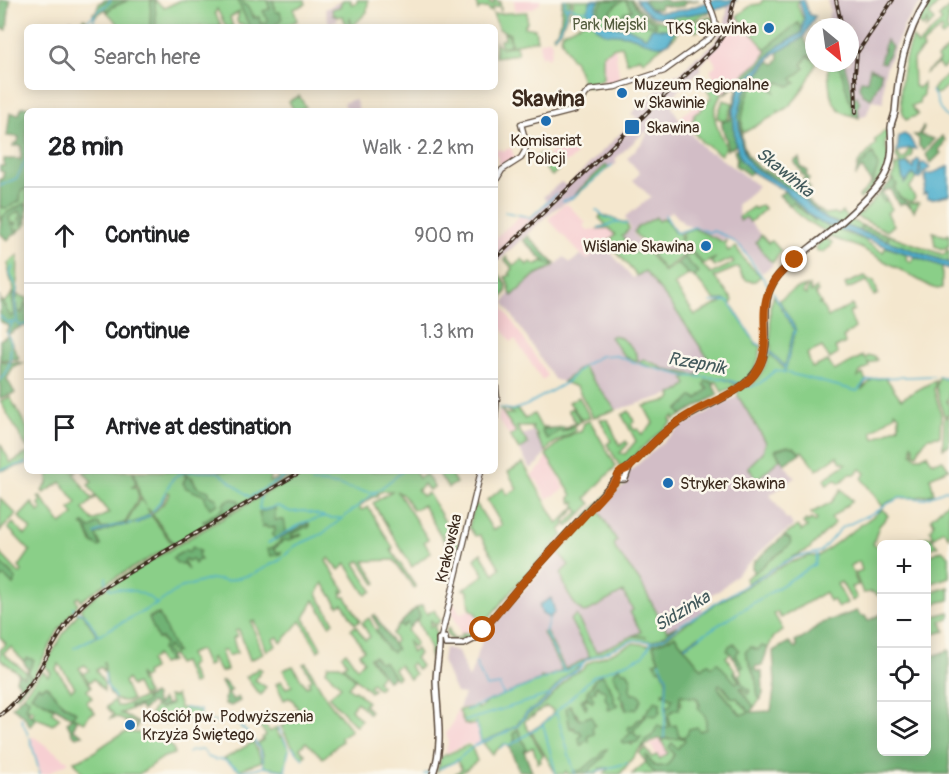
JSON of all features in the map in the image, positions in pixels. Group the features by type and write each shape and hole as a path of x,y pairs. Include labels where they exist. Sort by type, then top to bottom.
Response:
{"main road":[{"path":"499,174 508,165 522,157 526,150 521,124 579,107 585,94 591,89 612,88 640,81 672,67 713,35 716,25 707,0"},
{"path":"444,640 454,643 464,642 479,634 524,581 646,448 691,413 743,386 757,371 765,353 765,309 769,290 778,275 875,190 883,179 891,158 902,57 914,23 927,0"},
{"name":"Krakowska","path":"434,774 440,744 436,673 461,550 480,474"}],"shaded area":[{"path":"514,0 540,0 540,4 531,9 515,10"},
{"path":"729,0 736,0 733,11 735,14 728,32 719,46 699,66 701,69 675,94 671,102 682,123 705,150 712,152 758,186 737,205 740,221 746,217 761,235 756,242 773,265 762,273 748,255 731,240 722,240 684,224 672,211 658,221 656,218 638,227 633,233 644,248 637,253 622,236 631,229 625,217 651,197 633,180 640,173 627,158 641,144 647,134 646,131 615,159 617,162 615,165 610,166 575,197 553,210 498,261 498,250 547,202 543,197 561,182 567,186 637,117 631,114 676,73 679,75 697,56 700,56 714,43 725,23"},
{"path":"827,0 923,0 906,22 888,63 884,75 883,103 872,100 867,114 859,118 854,116 841,72 859,72 859,18 829,18 829,12 831,12"},
{"path":"341,1 341,7 336,15 337,21 331,22 332,24 329,24 325,9"},
{"path":"735,14 767,51 761,60 724,93 710,70 716,65 710,54 723,40"},
{"path":"550,39 551,54 547,59 545,55 541,57 539,42"},
{"path":"615,47 620,82 617,82 617,85 604,86 603,54"},
{"path":"355,99 358,108 345,108 343,103"},
{"path":"700,102 703,109 693,115 695,117 692,120 685,121 681,116"},
{"path":"574,140 576,146 573,148 576,155 569,161 555,166 548,156 550,153 562,149 561,145"},
{"path":"511,148 515,159 500,166 498,150"},
{"path":"567,204 586,223 583,225 586,230 609,228 615,235 587,261 548,219"},
{"path":"520,216 530,219 498,252 498,235"},
{"path":"604,245 633,278 645,271 711,361 697,375 685,374 683,376 687,383 678,392 616,410 582,366 563,382 554,379 504,303 510,292 512,295 535,275 556,265 564,257 570,263 581,255 587,260"},
{"path":"502,306 548,376 542,380 515,339 511,342 498,323 498,309"},
{"path":"738,396 766,442 763,452 748,468 757,479 780,459 795,478 770,495 793,525 791,528 773,540 720,590 698,601 703,611 653,639 633,636 562,671 489,701 459,709 464,694 456,693 442,661 444,649 458,652 469,679 484,635 582,526 613,494 625,486 629,472 680,427"},
{"path":"500,410 516,432 510,436 498,420"},
{"path":"533,431 546,451 539,463 530,469 520,450 528,444 522,435"},
{"path":"546,456 565,489 547,499 532,475 542,466"},
{"path":"452,600 460,613 472,609 482,624 470,633 461,634 450,607"},
{"path":"457,709 464,724 476,722 481,742 474,745 468,743 446,753 448,741 446,733 453,723"},
{"path":"31,737 69,762 47,774 41,774"},
{"path":"661,740 668,754 659,759 650,744"}],"green space":[{"path":"0,0 10,0 7,30 0,27"},
{"path":"105,0 129,0 112,7 107,12 106,9 94,17 93,13 99,3"},
{"path":"129,0 151,0 150,24 118,24 107,12 112,7"},
{"path":"151,0 155,0 156,24 150,24"},
{"path":"155,0 164,8 181,0 237,0 249,24 238,24 239,12 230,17 232,24 224,24 217,9 215,13 220,24 156,24"},
{"path":"237,0 241,0 247,6 254,18 259,17 260,23 265,24 249,24"},
{"path":"241,0 267,0 270,10 264,11 268,21 264,24 260,23"},
{"path":"267,0 273,0 276,12 280,12 282,19 276,24 265,24 268,21 263,11 270,9"},
{"path":"273,0 305,0 306,4 294,9 297,21 289,24 274,24 276,13"},
{"path":"342,0 351,0 351,4 357,3 357,0 368,0 367,12 355,24 351,24 350,17 350,24 345,24 343,16 333,15 332,9 340,7"},
{"path":"476,0 490,0 490,4 494,4 493,0 500,3 500,0 501,10 500,6 492,8 492,11 488,8 478,9 478,12"},
{"path":"563,0 572,0 561,30 554,37 560,23"},
{"name":"Park Miejski","path":"574,0 632,0 655,20 685,24 678,28 676,36 643,61 640,57 627,63 622,46 603,54 603,79 591,84 592,87 589,88 585,87 574,60 571,59 561,38 563,32 584,22 578,15 570,15"},
{"path":"604,0 625,0 617,4 607,16 598,14 599,7"},
{"path":"625,0 631,0 641,14 656,23 656,26 626,22 622,18 623,14 632,10"},
{"path":"642,0 668,2 699,0 685,2 684,6 661,5 660,9 650,8"},
{"name":"TKS Skawinka","path":"763,0 799,0 797,4 804,17 803,30 798,23 765,49 737,16 752,5 760,4"},
{"path":"932,0 942,0 929,14 934,21 926,29 928,19 923,27 918,23"},
{"path":"949,7 947,28 949,32 942,37 941,28 922,45 923,49 913,59 914,86 918,88 923,83 923,96 919,104 911,106 918,115 906,120 902,112 901,91 903,68 912,37 918,45 942,21 939,17"},
{"path":"709,10 710,12 693,20 670,21 671,16"},
{"path":"527,12 527,22 524,27 535,29 537,40 511,45 510,34 499,29 493,14"},
{"path":"711,17 714,22 713,28 710,20 696,32 686,24"},
{"path":"84,18 90,24 77,24"},
{"path":"71,20 77,24 65,24"},
{"path":"798,23 803,30 802,33 777,47 739,89 733,112 736,145 727,150 722,121 730,120 738,87 736,85 724,93 761,60 767,51 765,49"},
{"path":"504,33 509,35 510,45 501,47 500,40 505,39"},
{"path":"804,37 805,60 802,65 805,68 792,79 796,83 789,86 779,82 774,88 775,92 757,79 746,99 743,111 744,147 749,158 757,166 795,185 805,178 794,161 799,158 801,167 808,171 806,174 809,179 806,182 810,188 801,195 819,210 814,210 785,185 754,168 746,158 741,142 738,117 741,99 769,61 775,64 779,58 778,51"},
{"path":"886,40 892,47 884,63 880,62"},
{"path":"498,45 516,46 518,54 498,57"},
{"path":"949,48 949,63 942,69 938,64 924,74 939,61 937,58"},
{"path":"805,68 805,72 812,72 806,84 787,108 781,112 778,111 779,113 743,133 744,104 757,79 774,88 779,82 789,86 792,79"},
{"path":"870,68 881,72 880,80 871,99 863,95 859,87 861,80 867,81"},
{"path":"828,72 841,72 854,116 845,114 839,109 830,90"},
{"path":"841,72 847,72 854,98 857,96 860,103 859,118 854,116"},
{"path":"948,75 949,84 935,94 932,90"},
{"path":"715,78 722,94 715,108 715,121 726,147 721,155 702,142 692,130 696,126 692,120 695,117 693,115 700,111 711,97 704,84"},
{"path":"299,96 306,107 292,108 289,101"},
{"path":"723,100 733,103 727,121 717,118"},
{"path":"40,106 42,108 24,108 24,190 21,191 20,201 7,208 0,207 0,179 4,172 0,171 0,166 4,166 4,159 21,159 21,146 13,146 18,143 19,137 7,136 10,113 19,114 22,107"},
{"path":"923,127 920,135 934,139 924,151 919,146 919,139 914,135 918,135"},
{"path":"884,131 890,134 885,142 888,155 885,170 874,186 860,199 859,196 874,178 872,153 857,169 858,163 876,144 874,141"},
{"path":"942,136 945,140 938,150 941,153 931,163 926,154"},
{"path":"909,148 912,148 912,156 906,162 911,165 900,165 903,179 907,180 913,174 916,179 909,188 915,197 912,203 919,202 914,211 908,203 910,201 900,198 894,188 897,185 891,178 895,172 894,164 895,168 900,163 896,157 897,152 902,160 907,156"},
{"path":"737,149 742,160 752,172 749,175 735,165 737,159 734,150"},
{"path":"873,153 878,167 872,184 862,168 856,175 857,169"},
{"path":"540,154 548,158 558,170 552,176 536,158"},
{"path":"606,165 609,167 574,197 580,189"},
{"path":"893,179 897,185 894,188 900,198 911,207 904,203 899,205 890,189 882,192 887,200 883,202 879,194"},
{"path":"24,190 24,205 12,210 0,220 0,207 7,208"},
{"path":"785,191 815,221 793,203 789,205 779,195"},
{"path":"879,194 883,201 887,200 892,209 887,213 894,225 887,231 855,216 859,212 861,214"},
{"path":"793,203 818,220 865,240 883,252 886,247 907,254 906,259 911,262 914,257 942,266 942,288 933,288 861,248 827,236 829,233 806,221 789,205"},
{"path":"24,204 22,225 19,218 22,216 19,211 9,217 11,225 16,222 17,224 13,229 19,231 7,240 0,233 1,221 6,214"},
{"path":"761,205 765,209 750,222 746,217 740,221 739,217 753,207 755,209"},
{"path":"19,210 24,218 24,227 15,231 13,229 16,223 12,226 8,217"},
{"path":"814,210 819,210 824,214 838,215 842,212 847,218 861,225 860,231 826,219"},
{"path":"601,215 626,223 629,229 622,236 636,253 644,248 664,272 677,263 688,274 674,285 695,315 726,300 715,300 694,277 698,273 684,257 692,253 711,274 734,263 732,259 715,266 711,262 716,258 703,264 691,250 664,270 634,232 638,227 656,217 658,221 665,218 674,232 679,233 681,241 683,237 682,233 693,228 723,242 726,241 728,251 736,247 745,261 761,276 755,281 746,280 738,267 714,277 733,300 731,304 756,344 761,346 752,372 740,384 721,378 738,385 722,392 717,382 706,381 708,389 697,399 693,396 678,410 682,415 674,420 674,416 670,419 672,422 642,448 624,468 621,468 607,444 611,441 600,419 608,420 620,446 626,441 628,444 620,453 625,454 636,441 622,415 629,411 634,421 631,424 634,430 638,429 642,435 653,423 644,406 670,400 671,394 678,392 687,384 683,378 690,376 641,364 640,361 643,359 661,368 697,375 710,361 674,308 645,271 637,276 608,242 615,235 609,228 597,229 606,225 599,218"},
{"path":"861,225 889,235 887,241 860,231"},
{"path":"933,232 945,236 949,234 949,246 942,249 935,246"},
{"path":"761,235 768,243 772,241 781,251 773,262 768,259 756,242"},
{"path":"889,235 944,255 947,250 949,251 949,263 887,241"},
{"path":"528,236 555,264 547,264 523,240"},
{"path":"824,238 832,242 831,246 819,252 815,248"},
{"path":"18,255 17,295 24,297 22,313 18,312 15,294 15,315 10,316 3,303 14,290 8,263"},
{"path":"506,257 514,266 522,259 527,265 531,262 535,265 543,261 554,265 535,275 512,296 505,277 511,275 509,273 513,269 505,260"},
{"path":"684,257 699,273 694,277 677,263"},
{"path":"498,274 506,284 504,295 498,302"},
{"path":"865,276 874,281 878,294 874,296 867,281 847,289 845,284"},
{"path":"807,286 803,290 806,295 810,286 811,293 816,288 818,292 815,293 821,303 818,304 821,304 828,317 852,305 854,310 849,312 855,328 843,337 845,343 835,348 838,354 830,359 822,347 807,354 812,368 828,361 834,371 863,356 865,359 868,356 874,356 877,360 869,364 867,361 869,367 860,372 858,377 863,374 866,381 861,390 873,379 886,378 901,399 936,380 934,390 941,414 940,436 929,437 917,454 914,453 912,444 912,453 916,457 927,454 932,462 943,460 949,469 930,477 934,493 927,496 896,499 882,506 862,479 865,473 860,469 855,474 849,474 840,483 835,479 827,485 824,479 846,464 841,462 837,456 817,470 802,451 800,453 791,447 775,450 780,459 757,479 748,467 763,452 766,442 738,396 738,391 754,383 770,354 785,371 796,329 779,300 795,289","holes":["894,410 899,415 899,426 874,439 872,432 896,413"]},
{"path":"14,293 17,296 19,312 22,313 24,307 24,326 9,334 6,331 9,327 0,321 0,298 10,316 15,315 12,298"},
{"path":"774,295 794,329 785,366 771,352 770,307"},
{"path":"8,335 19,358 0,360 0,340"},
{"path":"614,335 629,345 636,353 638,361 625,357 610,337"},
{"path":"0,361 24,363 14,366 7,379 15,393 0,398"},
{"path":"582,366 616,410 593,417 577,387 563,382"},
{"path":"939,377 949,380 947,402 949,402 949,414 944,416 936,387"},
{"path":"706,381 715,383 713,385 718,395 682,415 678,410 693,396 697,399 708,389 704,385"},
{"path":"10,397 24,423 24,443 0,401"},
{"path":"579,397 590,418 582,420 569,402"},
{"path":"572,408 581,421 573,426 576,430 551,445 546,452 532,429 533,427 517,427 528,444 519,450 510,436 516,432 500,409 504,409 504,414 513,414 507,410 518,410 525,419 534,414 541,427 548,427 543,429 566,430 571,428 570,425 576,423 568,410"},
{"path":"949,416 949,445 943,448 944,418"},
{"path":"590,421 616,466 586,498 591,504 568,527 566,524 579,511 576,508 565,520 564,527 560,529 563,535 481,627 477,615 470,608 468,591 463,589 484,575 475,559 481,553 494,574 500,568 480,535 475,536 469,527 475,502 493,530 502,525 487,500 503,488 507,495 517,489 508,472 523,463 558,524 575,507 575,501 572,503 570,498 572,495 546,455 564,439 581,432 584,423"},
{"path":"570,425 571,428 562,432 560,430 548,440 542,432 543,429 564,427 565,429"},
{"path":"1,445 11,463 24,455 24,465 0,471"},
{"path":"787,446 794,447 800,453 784,464 775,450"},
{"path":"49,474 74,474 92,499 96,496 88,485 92,482 85,474 134,474 136,485 131,487 136,487 139,497 125,523 102,530 98,523 90,529 84,523 82,525 86,528 92,543 99,546 101,545 96,535 114,527 138,523 151,515 173,545 106,583 81,601 79,597 76,599 78,604 58,631 32,679 28,673 33,660 28,658 23,661 11,647 3,653 26,672 24,677 0,659 0,650 6,644 0,637 0,576 2,578 5,576 13,585 16,579 0,562 0,553 20,574 22,571 19,567 30,551 8,528 13,523 25,535 31,530 19,517 32,503 39,512 42,510 38,497 40,496 61,524 74,515 70,509 77,503 61,482 44,493 42,491 48,483","holes":["96,497 109,513 93,521 83,509"]},
{"path":"135,474 270,474 269,482 278,479 276,474 294,474 241,505 238,500 224,508 204,523 222,513 224,515 174,544 152,514 165,502 170,493 168,492 153,511 147,508 150,513 126,524 140,499 146,506 140,496","holes":["186,477 192,477 197,487 209,495 206,498 183,483"]},
{"path":"184,474 191,477 197,487 209,491 209,495 217,499 218,504 210,508 205,501 205,496 186,488 183,483 186,477"},
{"path":"299,474 417,474 419,478 426,474 434,487 429,490 423,484 419,490 417,489 422,496 428,493 450,530 443,534 447,540 444,541 423,505 413,510 404,496 397,491 428,539 424,542 431,552 412,567 373,503 392,491 378,493 377,497 361,505 360,509 368,507 393,548 391,550 416,587 414,588 394,560 364,561 377,583 375,584 360,561 355,563 372,591 366,595 346,564 339,570 329,558 326,561 345,591 343,593 341,590 342,597 346,597 360,621 355,624 343,604 338,606 323,583 317,594 334,622 330,625 314,600 304,618 321,648 318,651 301,621 281,643 278,637 273,639 276,646 267,651 254,621 251,622 263,654 250,660 239,630 235,631 237,636 233,638 237,653 228,656 226,650 221,651 227,670 220,672 212,657 210,659 212,664 207,666 200,650 189,654 193,664 189,666 196,683 192,684 183,662 177,664 173,655 169,656 165,649 168,646 176,652 159,614 149,617 158,639 161,638 165,644 162,650 167,660 170,658 171,661 161,664 156,655 150,661 153,669 145,673 146,676 141,679 139,673 140,682 142,681 147,694 142,696 136,684 131,686 127,679 124,682 132,700 116,700 107,684 104,661 104,672 101,667 96,670 104,683 104,691 94,679 89,682 83,674 89,670 85,665 79,668 91,687 87,690 92,698 86,702 95,713 89,715 85,722 72,717 75,712 41,688 31,695 54,708 52,712 60,718 52,725 32,715 34,710 26,708 29,699 23,695 42,671 48,676 51,673 45,666 78,613 82,613 97,635 90,640 99,635 80,609 98,593","holes":["59,664 75,687 71,690 56,669"]},
{"path":"439,474 451,474 456,483 448,488"},
{"path":"621,481 625,485 621,485 598,509 617,541 614,543 616,550 639,580 667,631 677,626 653,641 632,640 586,660 567,675 541,703 526,713 516,726 481,742 476,722 474,725 464,724 459,710 476,706 478,709 489,701 540,680 541,677 562,671 543,633 546,631 565,669 590,657 570,620 576,615 596,652 633,636 647,637 634,635 641,632 630,612 633,610 623,592 585,613 572,601 561,573 569,565 559,553 584,527 582,525 586,516"},
{"path":"841,489 852,501 831,518 835,523 808,550 747,583 745,579 784,550 786,539 784,536 798,526 802,531 807,527 803,523 806,520 808,522 811,519 815,522 817,520 811,513 832,502"},
{"path":"0,498 16,514 0,531"},
{"path":"238,500 241,505 204,523 203,521 224,508 226,501"},
{"path":"949,501 949,537 943,530 933,538 930,530 934,523 931,518"},
{"path":"275,508 275,520 284,520 286,531 276,540 272,535 275,527 267,528 265,525 262,527 259,512"},
{"path":"883,509 888,516 879,526 873,544 877,546 877,595 872,592 863,593 855,573 862,570 859,561 850,566 858,585 851,587 857,598 852,601 841,582 837,584 847,603 838,608 833,599 829,601 825,592 781,618 777,612 774,614 783,630 773,638 768,648 762,647 752,669 758,697 761,699 754,707 740,688 739,675 742,672 740,668 743,666 731,653 726,657 735,670 734,673 739,681 736,683 714,666 703,670 684,647 699,638 683,646 675,636 653,646 659,661 654,662 661,668 664,675 666,692 672,698 671,706 674,710 681,705 680,695 697,698 700,710 706,716 706,729 682,737 670,726 662,729 642,746 620,774 604,774 609,768 600,768 597,774 584,774 603,758 600,757 585,770 574,772 574,774 568,774 566,771 564,774 556,774 531,731 552,715 553,710 546,707 525,721 543,755 541,762 538,763 533,747 527,750 518,729 513,744 508,746 504,744 492,754 483,743 517,727 528,714 544,704 571,675 582,670 588,663 634,643 648,645 668,636 712,606 786,564 809,556 818,556","holes":["616,671 629,683 632,694 629,709 626,710 620,686 613,674","594,680 609,685 614,696 614,703 609,704 606,692 597,686 590,692 592,702 588,698 584,700 585,708 582,700 587,696","572,711 581,720 584,741 579,730 570,728 568,719","660,711 647,715 633,731 637,737 632,745 627,742 632,727 638,720 647,712"]},
{"path":"84,523 90,529 98,523 102,529 125,523 126,525 114,527 96,535 101,546 99,547 93,543 86,528 82,525"},
{"path":"308,523 310,526 308,528 291,535 292,537 302,534 288,541 285,540 274,549 276,552 281,552 280,554 271,556 267,549 281,541 280,538"},
{"path":"784,536 790,539 791,544 754,573 752,567 754,562"},
{"path":"929,536 938,546 931,549 931,540 917,540"},
{"path":"452,540 460,543 456,559 445,543"},
{"path":"193,546 200,551 198,554 201,560 195,564 192,559 188,561 186,559 184,561 188,570 184,564 177,563 172,558 186,550 189,552"},
{"path":"942,550 949,556 949,577 931,584 931,555"},
{"path":"0,562 16,579 13,585 5,577 0,576"},
{"path":"949,587 949,600 931,604 931,592"},
{"path":"422,605 427,614 434,610 440,621 435,625 431,620 430,627 434,625 436,637 430,659 430,649 417,620 420,616 415,609"},
{"path":"415,609 420,616 410,627 407,623 402,627 399,625"},
{"path":"857,611 868,621 877,616 877,756 931,756 931,657 949,650 949,774 655,774 646,762 646,755 654,766 665,766 674,755 669,747 672,743 677,749 685,740 684,738 658,739 642,749 645,740 652,736 658,725 663,729 668,727 667,716 669,716 670,726 676,725 679,736 682,737 687,735 689,729 697,727 700,731 706,729 706,721 698,707 700,705 697,698 680,695 679,709 669,714 666,711 666,706 670,706 672,699 663,694 666,692 667,679 662,668 658,670 654,662 659,660 653,645 675,636 683,646 699,636 684,647 702,669 708,663 712,667 717,662 736,683 739,681 733,672 735,670 741,682 750,691 748,694 742,687 740,688 754,707 751,712 771,711 775,683 773,651 789,642 795,648 797,646 795,641 802,639 822,623","holes":["719,684 731,697 737,698 749,712 741,715 718,688"]},
{"path":"949,612 949,619 941,621 945,631 931,635 931,617"},
{"path":"159,614 176,652 173,653 168,646 166,649 170,658 167,660 162,649 165,644 161,638 158,639 149,618"},
{"path":"375,615 396,649 393,652 387,649 376,630 379,628 372,616"},
{"path":"369,618 382,642 396,649 393,644 396,641 392,634 399,625 402,627 407,623 410,627 407,630 416,643 413,648 407,640 412,653 416,649 419,654 415,658 421,666 418,670 412,663 409,666 415,674 410,679 399,665 394,669 399,677 396,679 384,663 379,662 374,656 370,659 382,674 377,681 381,686 378,689 372,683 369,686 373,690 370,692 343,666 347,663 342,655 346,652 357,668 364,661 359,653 364,650 351,629 356,626 365,640 370,637 362,623"},
{"path":"448,627 453,639 462,637 461,634 470,633 477,627 480,629 467,639 452,640 446,634"},
{"path":"734,643 739,650 736,655 743,666 740,668 727,651"},
{"path":"762,646 768,648 762,666 755,668 756,671 762,672 761,699 758,697 756,680 745,652 751,647 757,650"},
{"path":"374,656 379,662 384,662 394,676 388,681 370,658"},
{"path":"28,658 34,660 28,673 32,679 17,696 14,695 20,684 16,680 18,673 24,677 28,669 23,661"},
{"path":"306,663 327,699 351,730 341,737 342,741 323,758 306,742 300,748 306,755 302,758 289,742 281,726 295,718 292,712 298,709 292,699 284,700 276,684 281,681 286,688 292,686 283,670 293,666 306,687 310,685 308,682 312,679 303,664"},
{"path":"328,665 340,665 355,679 348,687 355,690 367,702 364,705 370,711 369,714 357,702 351,709 361,720 356,726 329,697 341,686 326,671"},
{"path":"619,667 622,671 627,671 631,679 632,694 639,694 642,700 636,710 626,710 624,701 619,696 622,692 613,674"},
{"path":"259,668 262,670 255,680 266,687 261,695 246,677"},
{"path":"602,674 614,696 614,702 618,705 609,710 607,707 609,704 605,698 606,692 597,686 596,691 590,692 594,700 592,702 588,698 584,700 586,709 581,700 587,696 587,691 593,685 594,680"},
{"path":"223,681 232,690 228,693 233,700 238,697 240,701 231,706 225,704 224,699 227,694 221,682"},
{"path":"719,683 749,712 741,715 718,687"},
{"path":"46,685 63,704 76,712 72,717 77,720 73,729 83,735 76,737 72,733 67,723 71,718 67,714 31,695 38,686 41,688"},
{"path":"153,694 158,705 162,699 169,704 160,709 151,703 142,711 140,707 131,709 130,706 140,705"},
{"path":"23,695 29,699 26,708 30,710 28,713 36,719 30,726 23,715 12,707"},
{"path":"176,695 180,708 199,710 200,714 194,719 172,720 167,724 154,721 150,715 155,706 163,707 171,704 168,696"},
{"path":"148,696 145,699 148,701 131,706 131,709 119,714 138,723 136,729 134,729 136,723 127,721 126,729 126,722 118,717 109,719 114,715 107,707 114,700 117,706 122,706"},
{"path":"655,701 660,703 657,716 647,715 633,731 637,737 641,737 637,742 624,744 622,742 631,732 628,729 629,726 632,727 641,719"},
{"path":"570,705 579,720 591,716 595,725 592,728 594,734 588,736 589,742 585,741 582,745 580,745 579,738 582,735 580,731 576,731 574,727 570,728 566,708"},
{"path":"263,722 270,732 277,727 279,730 276,731 280,737 282,736 289,749 285,770 264,767 263,754 257,744 266,735 259,725"},
{"path":"518,729 527,750 524,751 532,772 519,771 509,746 513,744 515,738 513,734"},
{"path":"127,732 162,735 174,750 174,754 164,757 139,774 83,774 74,761"},
{"path":"676,738 685,740 675,751 668,764 654,766 647,756 655,774 632,774 646,762 639,753 646,749 652,757 657,755 660,759 668,753 661,740"},
{"path":"253,742 262,761 239,770 224,759"},
{"path":"468,745 472,748 477,761 460,774 455,774 462,769 457,761 437,771 441,757"},
{"path":"607,749 603,758 590,769 590,772 574,774 574,771 585,768"}],"water":[{"path":"591,0 600,0 596,7 596,17 593,19 590,18 587,10"},
{"path":"636,0 642,0 650,9 660,12 684,10 713,0 738,0 722,8 687,15 659,17 650,15"},
{"path":"799,0 804,0 809,15 815,16 805,18 804,37 774,54 744,92 738,117 741,142 746,158 754,168 792,190 826,219 949,263 949,269 821,223 785,191 752,172 741,160 735,142 733,112 739,89 777,47 802,33 804,17"},
{"path":"595,20 616,27 629,28 646,37 652,28 674,30 671,39 666,44 660,45 626,35 603,32 596,27 593,22"},
{"path":"904,134 909,137 916,149 909,148 897,152 899,136"},
{"path":"920,160 918,177 921,170 920,164 924,163 930,168 923,173 921,178 916,179 913,174 904,184 905,180 900,165 907,164 914,169 914,163"},
{"path":"949,166 949,195 928,198 926,193 923,194 926,184 925,174 931,174"},
{"path":"551,598 555,612 549,618 542,614 539,605"}],"waterway":[{"path":"103,8 111,0"},
{"path":"565,0 565,8 570,6"},
{"path":"87,21 103,7"},
{"path":"554,36 561,28 568,7"},
{"path":"572,7 578,10 588,10"},
{"path":"93,24 95,16"},
{"path":"931,91 949,119"},
{"path":"0,186 17,178 24,164"},
{"path":"563,201 574,197 612,165"},
{"path":"530,218 556,194"},
{"path":"596,210 605,217 627,224"},
{"path":"505,212 529,217"},
{"path":"665,215 676,233 695,227 726,236 740,246 768,285"},
{"path":"599,228 618,222"},
{"path":"13,265 10,274 17,288 15,302 17,322"},
{"path":"773,292 795,329 784,373"},
{"path":"711,302 730,303"},
{"path":"731,305 756,343 762,346"},
{"name":"Rzepnik","path":"0,316 7,323 17,322 21,326 24,325"},
{"path":"8,332 12,324"},
{"path":"7,333 11,342 10,360"},
{"path":"768,350 785,367"},
{"name":"Rzepnik","path":"499,408 513,410 527,405 567,382 584,365 600,356 614,355 685,376 720,378 740,384"},
{"path":"0,381 10,361"},
{"name":"Rzepnik","path":"744,386 757,385 776,370 857,391 866,381 877,378 934,376"},
{"name":"Rzepnik","path":"938,376 949,380"},
{"path":"0,470 24,464"},
{"path":"152,512 175,476 180,474"},
{"path":"221,474 250,497 290,474"},
{"path":"255,573 280,560 295,546 322,534 399,474"},
{"path":"312,483 377,492"},
{"name":"Sidzinka","path":"439,769 456,761 475,745 503,734 518,725 527,713 542,704 568,675 579,669 586,660 634,640 653,642 665,637 680,625 785,562 820,552 841,528 902,497 923,499 946,490 949,491"},
{"path":"261,496 259,509 278,506 291,512 304,511 330,518 340,518"},
{"path":"127,524 136,523 150,515"},
{"path":"268,543 305,522 323,517"},
{"path":"95,534 113,526 125,525"},
{"path":"685,646 814,565 818,552"},
{"path":"74,648 157,604 180,588 211,579 227,581 253,574"},
{"path":"106,577 106,583"},
{"path":"108,586 110,589 140,593 156,603"},
{"path":"77,612 82,613"},
{"path":"84,613 98,634"},
{"path":"549,618 545,633 564,671"},
{"path":"556,774 543,724 594,676 643,656 652,642"},
{"path":"660,662 667,679 664,738"},
{"path":"476,663 486,687 500,685"},
{"path":"466,710 582,664"},
{"path":"105,673 106,684"},
{"path":"106,684 115,698"},
{"path":"500,687 503,694"},
{"path":"465,721 548,695"},
{"path":"184,708 200,710 200,719"},
{"path":"556,712 575,774"},
{"path":"231,714 234,721"},
{"path":"21,718 23,724"},
{"path":"180,719 234,722"},
{"path":"476,722 481,742"},
{"path":"237,723 255,742 261,752 264,766"},
{"path":"24,725 28,735"},
{"path":"500,748 505,744 509,746 542,725"},
{"path":"278,727 289,749 285,771"},
{"path":"30,738 40,774"},
{"path":"292,747 303,759"},
{"path":"188,753 203,750 208,757 216,760"},
{"path":"218,759 242,771 264,767 285,771 287,774"},
{"path":"587,774 627,763"},
{"name":"Sidzinka","path":"424,774 432,772"}],"railway":[{"path":"498,256 715,47 728,28 734,0"},
{"path":"836,0 840,18"},
{"path":"856,112 857,53 893,0"},
{"path":"0,715 23,694 68,622 78,609 96,593 297,474"}],"place":[{"name":"TKS Skawinka","path":"769,28"},
{"name":"Muzeum Regionalne w Skawinie","path":"622,93"},
{"name":"Komisariat Policji","path":"546,121"},
{"name":"Skawina","path":"632,127"},
{"name":"Wiślanie Skawina","path":"706,246"},
{"name":"Stryker Skawina","path":"668,483"},
{"name":"Kościół pw. Podwyższenia Krzyża Świętego","path":"130,725"}],"district":[{"name":"Skawina","path":"548,98"}],"route":[{"path":"483,630 615,482 621,471 630,467 646,448 672,426 745,384 752,377 761,364 766,347 765,302 768,293 778,275 795,260"}],"water label":[{"name":"Skawinka","path":"785,172"}]}
